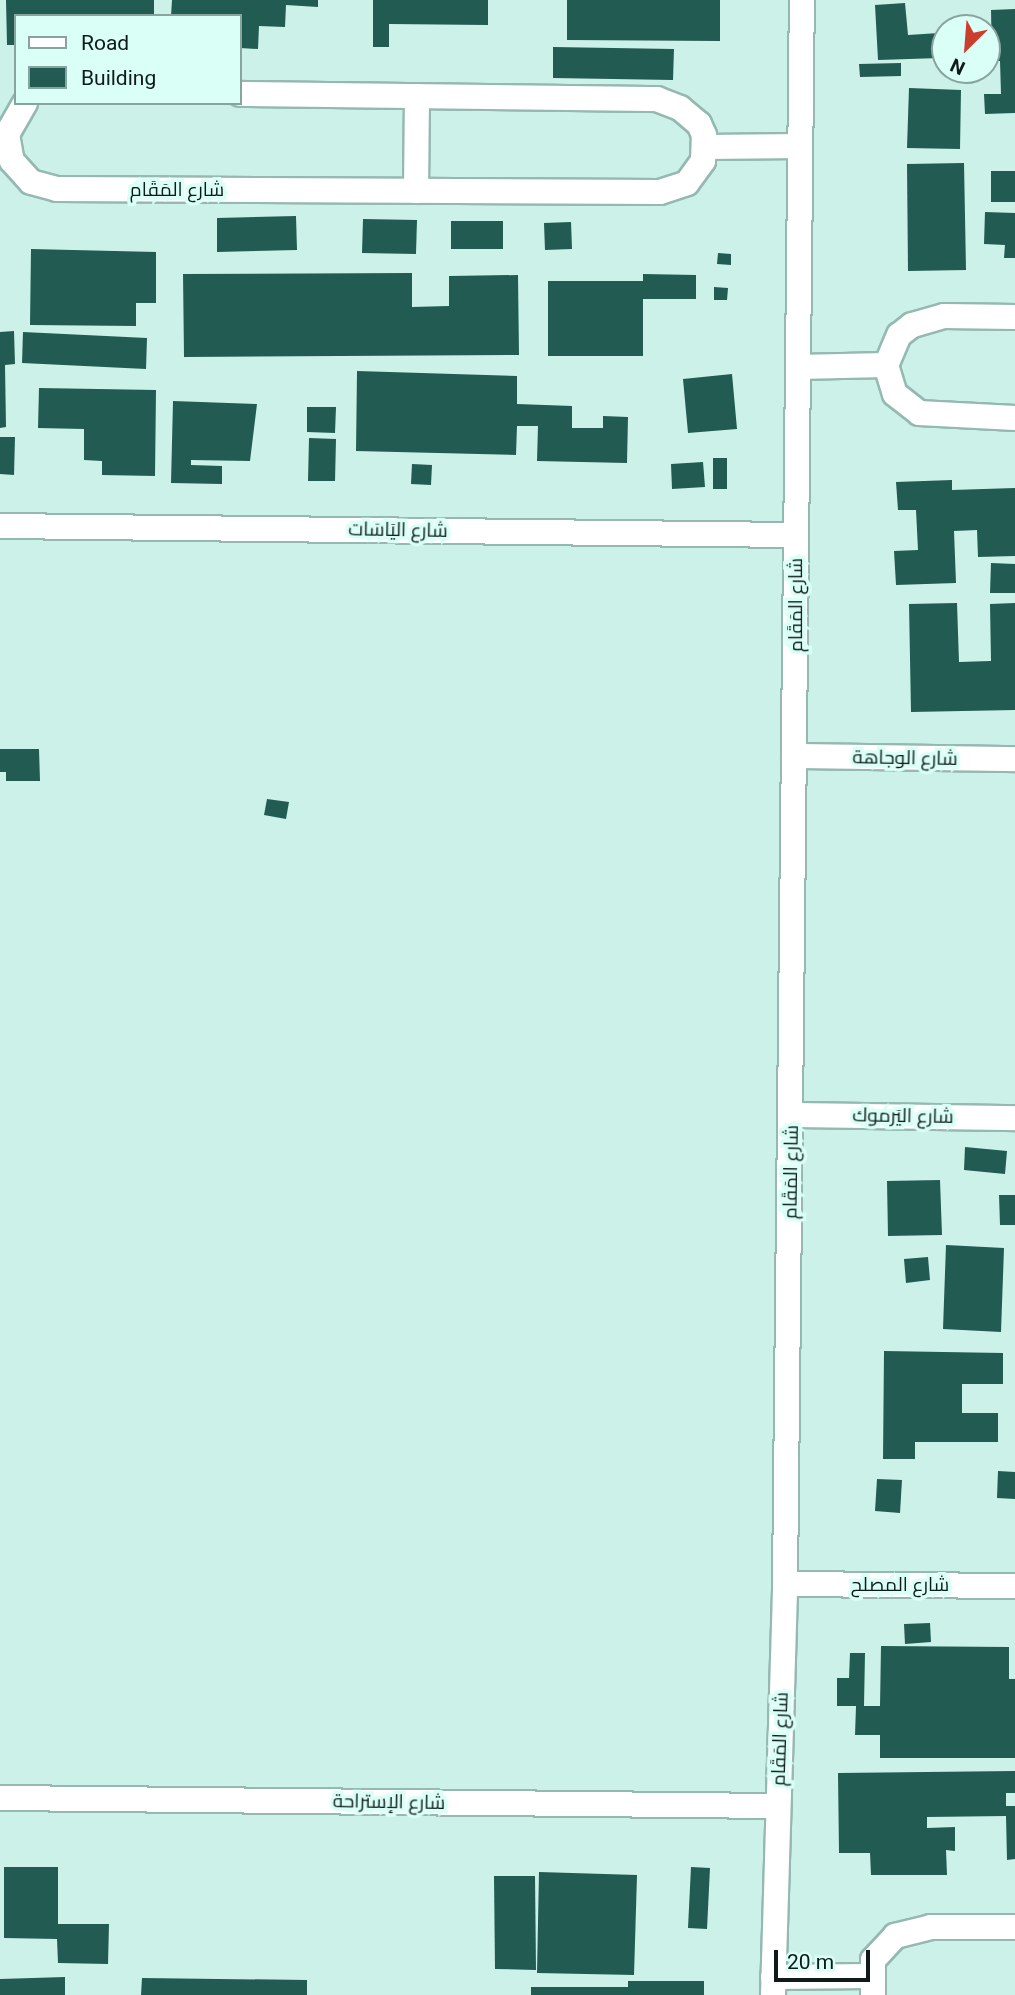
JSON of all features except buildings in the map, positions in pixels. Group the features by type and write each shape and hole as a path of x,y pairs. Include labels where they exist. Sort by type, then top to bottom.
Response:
{"street":[{"name":"شارع المَقَام","path":"802,0 792,1115 785,1584 773,1986 871,1986 882,1946 911,1930 1015,1927"},
{"path":"242,93 657,99 691,115 704,135 705,147 800,146"},
{"path":"416,191 417,96"},
{"name":"شارع المَقَام","path":"23,105 12,120 8,148 20,173 44,188 674,190 697,174 705,147"},
{"path":"1015,317 944,316 912,325 894,342 886,365 895,394 919,412 1015,418"},
{"path":"798,367 886,365"},
{"name":"شارع اليَاسَات","path":"0,526 796,535"},
{"name":"شارع الوجاهة","path":"794,756 1015,759"},
{"name":"شارع اليَرموك","path":"792,1115 1015,1118"},
{"name":"شارع المصلح","path":"785,1584 1015,1586"},
{"name":"شارع الإستراحة","path":"0,1798 778,1806"}]}
